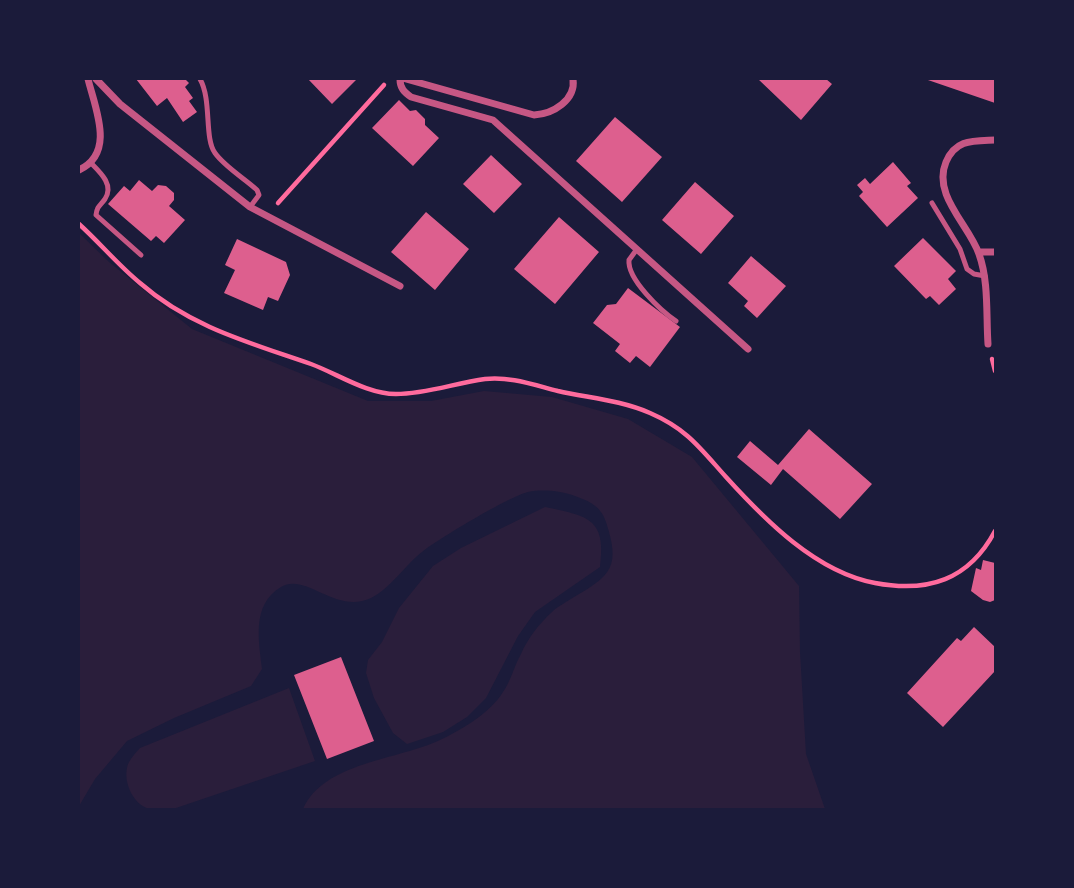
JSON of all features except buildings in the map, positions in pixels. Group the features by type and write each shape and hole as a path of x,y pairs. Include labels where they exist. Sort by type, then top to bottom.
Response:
{"street":[{"path":"79,170 92,163 100,144 100,128 88,79"},
{"path":"96,79 120,104 250,207 400,286"},
{"path":"400,79 404,92 411,97 492,120 748,349"},
{"path":"406,79 534,116 548,115 561,106 570,95 573,79"},
{"path":"988,344 985,276 979,252 946,193 943,172 955,147 966,141 995,140"},
{"path":"979,252 995,251"}],"lane":[{"path":"200,79 207,90 210,142 214,153 257,190 257,200 250,207"},
{"path":"92,163 106,179 109,188 107,197 97,208 96,215 141,255"},
{"path":"932,203 960,249 967,269 974,274 985,276"},
{"path":"637,249 629,260 629,269 657,308 676,321"}],"path":[{"path":"266,216 390,79"},
{"path":"79,224 141,284 219,333 374,390 394,394 413,393 488,379 519,381 617,401 672,422 708,455 726,477 774,524 821,562 847,575 872,583 924,587 961,570 977,558 995,531"}],"shaded area":[{"path":"79,233 109,262 192,329 368,401 431,401 484,391 552,397 628,419 692,457 799,586 806,754 825,809 303,809 313,793 327,781 364,764 440,740 483,714 506,688 527,642 543,621 605,575 610,567 612,549 601,512 580,498 546,491 519,495 458,528 422,552 371,598 358,602 346,601 301,585 281,587 271,595 261,613 259,635 262,669 251,686 127,741 95,779 79,806"},
{"path":"545,507 582,517 596,528 600,538 600,567 535,612 518,636 486,698 467,717 443,732 407,744 393,733 374,698 366,673 368,660 382,642 399,608 433,566 461,548"},
{"path":"289,688 315,761 173,809 150,809 133,797 127,783 127,768 140,748"}]}
